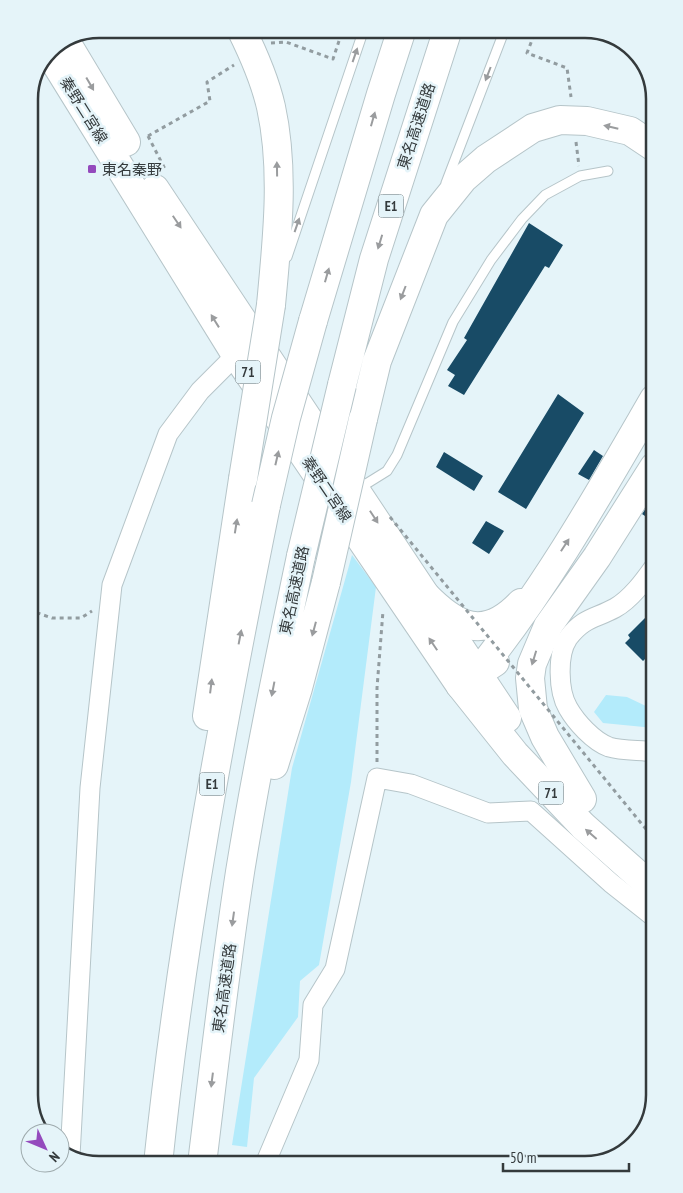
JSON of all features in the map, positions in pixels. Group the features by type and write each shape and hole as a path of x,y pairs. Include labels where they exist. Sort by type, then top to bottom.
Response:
{"main road":[{"path":"168,1065 193,826 212,678 270,305 278,230 277,146 270,106 244,38"},
{"name":"E1","path":"159,1155 168,1065 203,834 266,505 286,418 313,321 399,38"},
{"name":"東名高速道路","path":"203,1155 240,871 273,685 301,556 374,259 445,38"},
{"name":"秦野二宮線","path":"68,46 162,200 357,489 424,594 469,678 515,754 583,826 646,882"},
{"name":"秦野二宮線","path":"53,58 236,355 469,678 498,707 547,768 582,799 620,837 646,858"},
{"path":"240,871 298,688 326,582 377,361 434,216 463,180 481,164 533,128 560,120 587,121 630,131 646,142"},
{"path":"469,678 505,639 608,477 646,413"},
{"path":"582,799 555,755 539,723 532,701 530,678 536,650 548,626 597,557 646,480"},
{"path":"469,678 516,644 574,585 597,557"},
{"path":"424,594 443,614 454,621 470,626 489,625 508,617 543,580"}],"street":[{"path":"70,1149 90,788 112,585 168,434 200,391 236,355"},
{"path":"646,578 617,607 583,621 567,640 561,660 562,686 567,707 578,723 594,738 609,747 646,751"},
{"path":"269,1155 309,1060 313,1005 335,969 377,778 410,784 488,813 531,811 611,883 646,911"}],"lane":[{"path":"270,305 361,38"},
{"path":"434,216 502,38"},
{"path":"357,489 387,471 397,455 452,322 491,260 522,219 546,195 580,176 608,171"}],"path":[{"path":"270,43 286,42 333,59 340,38"},
{"path":"533,38 527,53 567,68 570,98"},
{"path":"148,136 210,101 207,82 234,65"},
{"path":"576,141 580,176"},
{"path":"390,516 646,829"},
{"path":"38,613 52,618 81,618 111,600"},
{"path":"377,778 377,688 384,601"}],"shaded area":[{"path":"352,555 376,587 351,782 319,965 300,981 298,1017 254,1078 247,1147 232,1145 292,768"},
{"path":"606,695 627,697 646,706 646,727 603,723 594,712"}],"building":[{"path":"529,223 563,245 549,268 545,266 464,395 448,386 455,375 447,370 467,340 464,338"},
{"path":"558,394 584,413 526,509 498,492"},
{"path":"594,450 603,456 589,480 578,474"},
{"path":"444,452 483,476 474,491 436,467"},
{"path":"646,508 646,517 642,514"},
{"path":"486,521 504,531 489,554 472,543"},
{"path":"646,617 646,658 643,661 625,643 630,638 628,635"}],"place":[{"name":"東名秦野","path":"92,169"}]}
